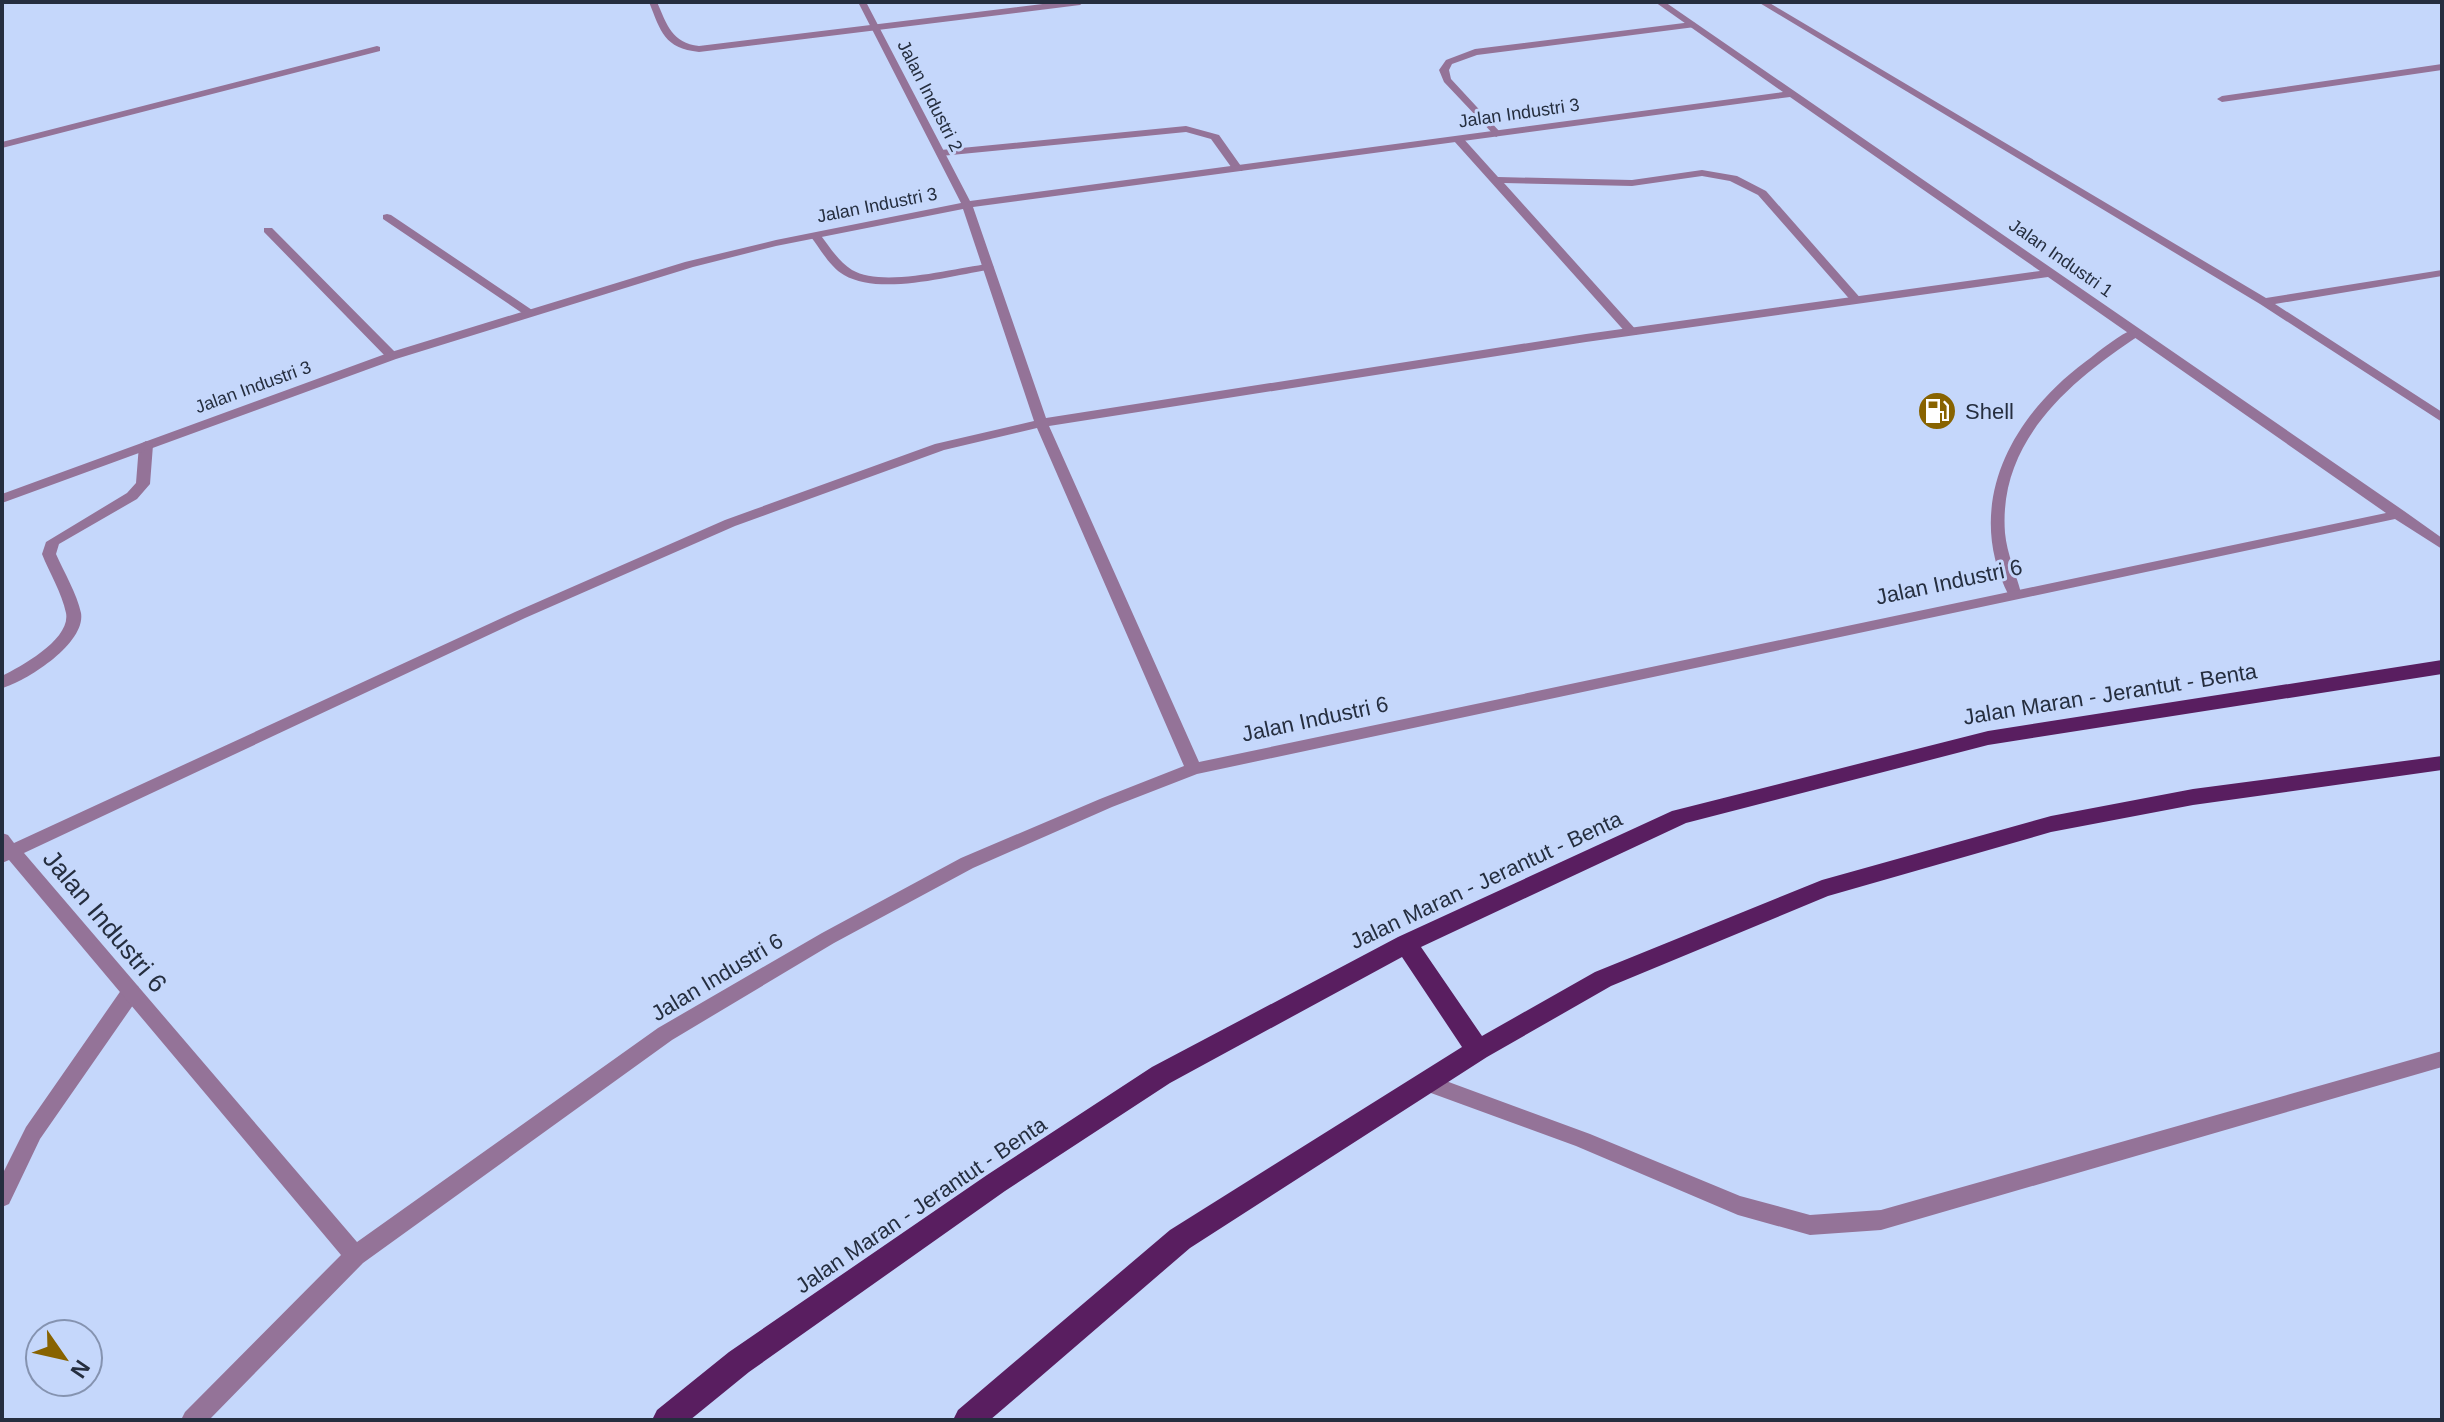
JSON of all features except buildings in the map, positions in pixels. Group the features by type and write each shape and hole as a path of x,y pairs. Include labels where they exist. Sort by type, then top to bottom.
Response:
{"main road":[{"name":"Jalan Maran - Jerantut - Benta","path":"667,1420 739,1362 983,1192 1161,1075 1406,944 1680,817 1988,738 2442,667"},
{"path":"968,1420 1180,1239 1478,1050 1603,979 1822,889 2051,824 2193,797 2442,763"},
{"path":"1406,944 1478,1050"}],"street":[{"path":"653,2 670,41 683,49 878,29 1080,2"},
{"name":"Jalan Industri 2","path":"862,2 967,205 1041,423 1194,769"},
{"name":"Jalan Industri 1","path":"1659,2 2442,545"},
{"path":"1762,2 2264,302 2442,418"},
{"path":"1496,134 1447,80 1444,70 1449,62 1475,52 1692,25"},
{"path":"2,145 377,49"},
{"path":"2222,99 2442,67"},
{"name":"Jalan Industri 3","path":"2,499 392,356 689,264 815,235 967,205 1793,94"},
{"path":"941,153 1186,129 1215,137 1238,169"},
{"path":"1458,139 1632,332"},
{"path":"1494,180 1632,183 1702,173 1733,178 1762,193 1857,301"},
{"path":"387,217 529,312"},
{"path":"268,230 392,356"},
{"path":"815,235 839,266 865,278 890,279 988,267"},
{"path":"5,849 730,523 940,447 1041,423 1632,332 2052,273"},
{"path":"2264,302 2442,273"},
{"path":"2014,593 1998,534 1998,492 2011,450 2058,391 2096,357 2136,332"},
{"path":"2,683 37,665 70,632 74,615 49,554 53,542 132,496 143,484 146,445"},
{"name":"Jalan Industri 6","path":"193,1420 355,1256 665,1034 828,938 967,863 1194,769 2014,593 2399,514"},
{"name":"Jalan Industri 6","path":"5,849 355,1256"},
{"path":"2,1197 33,1133 131,992"},
{"path":"1427,1083 1583,1140 1738,1205 1810,1225 1881,1220 2442,1059"}],"place":[{"name":"Shell","path":"1937,411"}]}
